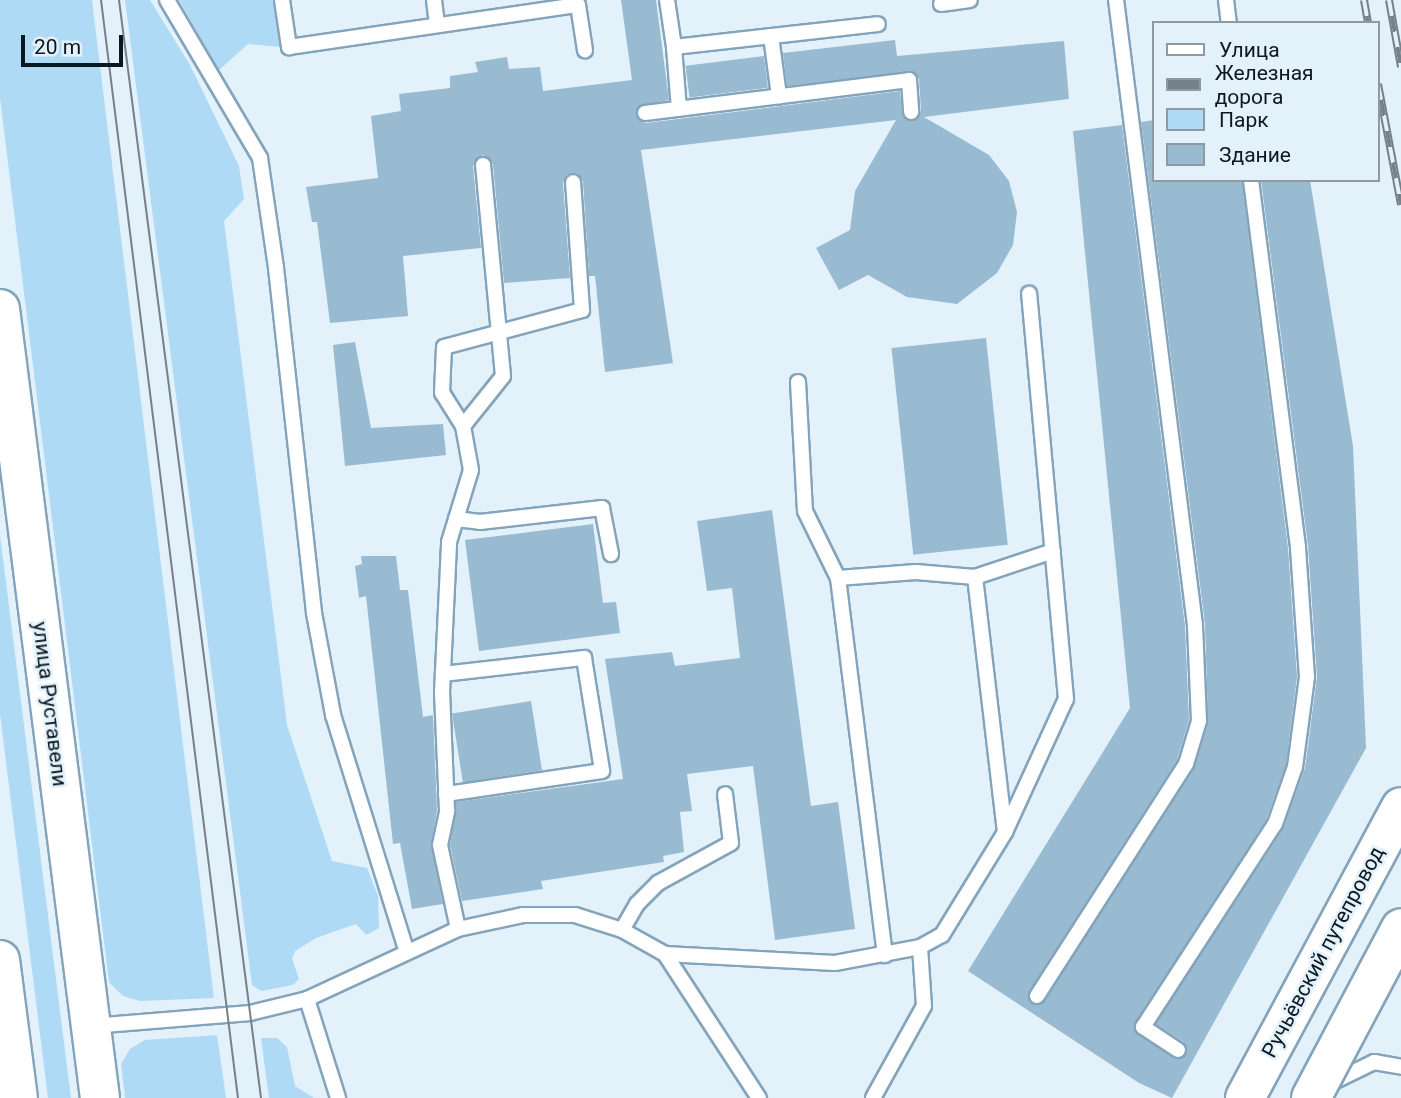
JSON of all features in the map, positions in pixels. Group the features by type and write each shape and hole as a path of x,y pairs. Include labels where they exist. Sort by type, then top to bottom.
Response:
{"main road":[{"name":"улица Руставели","path":"0,309 100,1098"},
{"name":"Ручьёвский путепровод","path":"1245,1098 1401,807"},
{"path":"1308,1098 1401,929"},
{"path":"0,960 18,1098"}],"lane":[{"path":"167,0 260,158 278,282 316,625 333,715 407,952"},
{"path":"282,0 289,47 578,5 586,50"},
{"path":"434,0 437,26"},
{"path":"667,0 679,109"},
{"path":"941,4 970,0"},
{"path":"1037,996 1186,764 1199,721 1195,625 1116,0"},
{"path":"1226,0 1230,21"},
{"path":"674,47 878,24"},
{"path":"771,36 779,96"},
{"path":"645,113 909,80 911,111"},
{"path":"463,426 503,376 483,165"},
{"path":"458,929 440,845 446,794 443,674 449,542 471,470 463,426 442,393 444,347 582,310 573,182"},
{"path":"1178,1050 1143,1027 1275,824 1295,767 1307,677 1298,547 1251,182"},
{"path":"91,1026 250,1013 307,999 458,929 536,915 575,915 622,930 666,954 835,963 920,947 942,934 1005,832 1066,699 1029,294"},
{"path":"798,382 805,511 838,578 885,955"},
{"path":"456,519 480,522 602,508 611,554"},
{"path":"838,578 916,572 975,577 1053,551"},
{"path":"975,577 1005,832"},
{"path":"443,674 583,658 602,771 446,794"},
{"path":"622,930 637,904 659,883 731,843 726,794"},
{"path":"873,1098 924,1006 920,947"},
{"path":"666,954 759,1098"},
{"path":"307,999 338,1098"},
{"path":"1308,1098 1374,1062 1401,1067"}],"green space":[{"path":"0,0 92,0 214,998 140,1001 123,996 109,982 0,98"},
{"path":"125,0 150,0 190,65 239,166 244,199 224,221 287,725 332,861 367,868 378,896 379,928 366,935 356,924 316,938 295,951 292,959 299,979 293,985 261,991 252,985"},
{"path":"179,0 273,0 280,47 248,44 219,70"},
{"path":"0,535 71,1098 48,1098 0,714"},
{"path":"217,1035 226,1098 125,1098 121,1064 130,1049 145,1040"},
{"path":"261,1038 277,1038 287,1047 295,1086 314,1098 269,1098"}],"building":[{"path":"621,0 656,0 669,100 639,106 637,118 646,123 900,91 903,117 912,121 921,111 919,79 914,72 787,86 783,53 895,40 897,56 1064,41 1069,99 924,117 989,155 1009,181 1017,212 1013,245 997,273 957,304 907,297 868,275 839,290 816,248 850,230 855,191 896,120 641,150 673,363 605,372 595,276 589,276 583,181 577,173 567,174 563,183 570,278 504,283 493,164 483,155 473,166 481,248 403,256 408,316 330,323 317,222 312,222 306,187 378,178 371,116 401,111 399,94 450,88 450,76 478,72 475,62 507,57 509,69 540,67 543,91 632,80"},
{"path":"764,56 768,88 689,97 686,66"},
{"path":"1152,120 1152,182 1242,182 1288,548 1297,677 1286,765 1266,820 1135,1022 1138,1035 1173,1058 1186,1055 1184,1042 1156,1024 1283,829 1305,768 1317,677 1308,546 1261,182 1310,182 1353,446 1366,748 1172,1098 1139,1083 968,971 1130,708 1073,131 1122,125 1185,626 1189,720 1177,760 1029,991 1032,1004 1045,1001 1194,769 1208,724 1205,624 1141,122"},
{"path":"986,338 1008,545 913,555 892,348"},
{"path":"355,342 371,428 443,424 446,455 345,466 333,345"},
{"path":"772,510 811,806 838,802 855,929 775,940 753,766 687,774 692,811 680,812 684,852 663,856 664,862 541,881 543,889 462,901 450,845 456,802 623,779 605,659 672,652 675,666 740,658 732,588 707,591 697,521"},
{"path":"593,524 603,603 616,602 620,633 479,651 465,540"},
{"path":"361,556 396,556 400,590 408,590 423,717 433,715 437,810 431,846 443,904 412,909 400,843 393,844 366,596 359,598 355,566 362,564"},
{"path":"531,701 542,770 463,783 452,714"}],"tram line":[{"path":"101,0 238,1098"},
{"path":"119,0 261,1098"}],"railway":[{"path":"1364,0 1368,21"},
{"path":"1389,0 1401,67"},
{"path":"1380,95 1401,205"}]}
